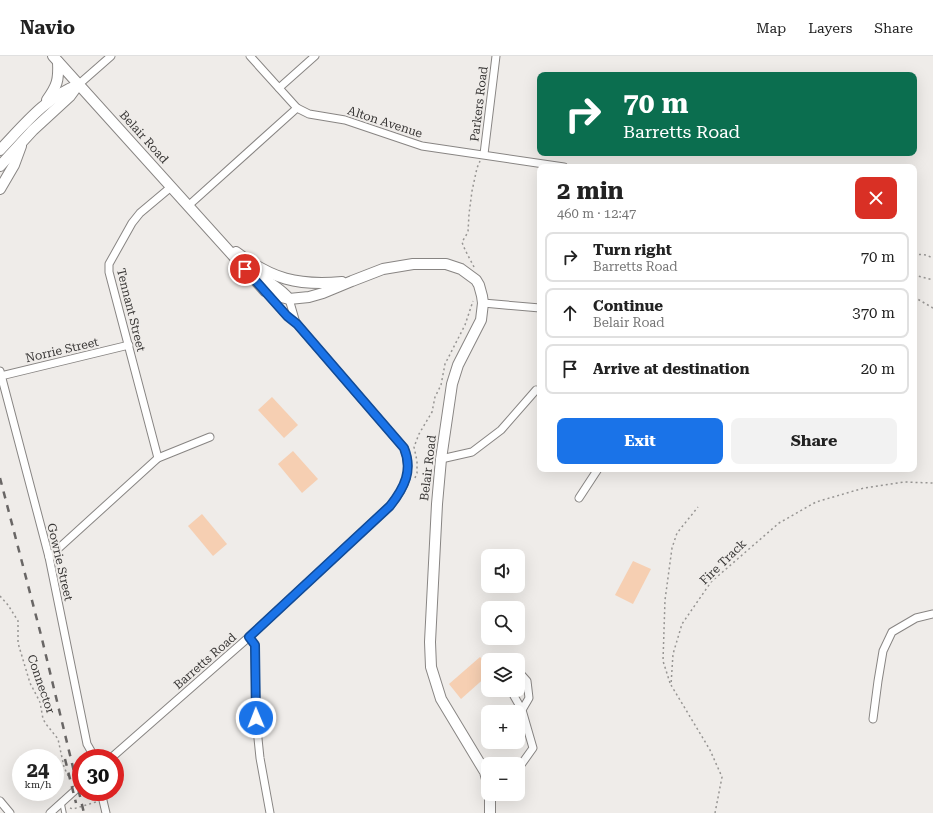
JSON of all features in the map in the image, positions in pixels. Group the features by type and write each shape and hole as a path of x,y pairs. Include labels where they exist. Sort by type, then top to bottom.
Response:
{"main road":[{"name":"Belair Road","path":"55,59 265,291 289,299 309,297 323,293 383,269 413,264 446,264 462,269 476,280 479,285 483,303 481,320 458,365 452,384 441,459 432,583 430,642 431,668 441,699 481,765"},
{"path":"41,108 57,84 58,78 55,59"},
{"path":"0,150 41,108 65,90 78,85"},
{"path":"0,166 70,96 78,85"},
{"path":"0,189 14,165 23,142"},
{"name":"Belair Road","path":"216,236 247,260 273,275 296,282 332,283 352,281"},
{"path":"247,260 263,279 280,289 289,299"},
{"path":"490,801 490,813"}],"street":[{"path":"78,85 111,56"},
{"path":"188,206 297,108 250,56"},
{"path":"279,88 314,56"},
{"name":"Parkers Road","path":"484,154 496,56"},
{"name":"Alton Avenue","path":"297,108 309,114 345,120 422,146 546,164"},
{"name":"Tennant Street","path":"158,458 109,272 109,264 132,223 140,213 171,187"},
{"name":"Barretts Road","path":"121,749 249,637 390,506 399,494 408,469 407,457 404,448 296,323 287,316 265,291"},
{"name":"Barretts Road","path":"289,299 296,323"},
{"path":"483,303 537,308"},
{"name":"Norrie Street","path":"1,373 128,345"},
{"name":"Gowrie Street","path":"1,373 49,557 87,744 90,749"},
{"path":"441,459 472,452 501,430 536,390"},
{"path":"49,557 158,458 210,437"},
{"path":"580,498 596,472"},
{"path":"873,719 883,651 892,632 916,618 933,614"},
{"path":"249,637 255,645 256,718 260,758 270,813"},
{"path":"525,679 527,681 529,698 525,705"},
{"path":"525,720 533,748 525,759"},
{"path":"50,813 72,793"},
{"path":"0,801 10,813"},
{"path":"104,801 106,813"}],"lane":[{"path":"61,802 64,813"}],"path":[{"path":"476,280 475,269 464,250 462,242 468,232 469,214 476,168 484,154"},
{"path":"917,254 926,255 933,258"},
{"path":"917,276 933,280"},
{"path":"412,483 417,473 417,461 414,447 419,434 432,412 435,398 441,384 445,364 465,325 474,296"},
{"path":"917,299 933,308"},
{"path":"441,384 452,384"},
{"name":"Fire Track","path":"671,684 673,654 682,624 711,582 779,523 816,502 864,488 904,482 933,482"},
{"path":"698,507 677,533 672,548 665,600 663,661 671,684 710,750 722,777 715,813"},
{"name":"Connector","path":"0,596 8,605 18,621 18,643 30,683 40,702 43,719 58,739 64,766 70,778"},
{"path":"61,802 73,810 101,801"}],"shaded area":[{"path":"272,397 298,425 284,438 258,410"},
{"path":"293,451 318,479 302,493 278,464"},
{"path":"202,514 227,544 213,556 188,526"},
{"path":"633,561 651,569 633,604 615,595"},
{"path":"480,657 481,658 481,681 461,699 449,684"}],"railway":[{"path":"0,478 41,635 84,813"},
{"path":"65,759 76,803"}],"route":[{"path":"245,269 287,316 297,324 404,448 407,457 408,469 399,494 390,506 249,637 255,645 256,656 256,718"}]}
